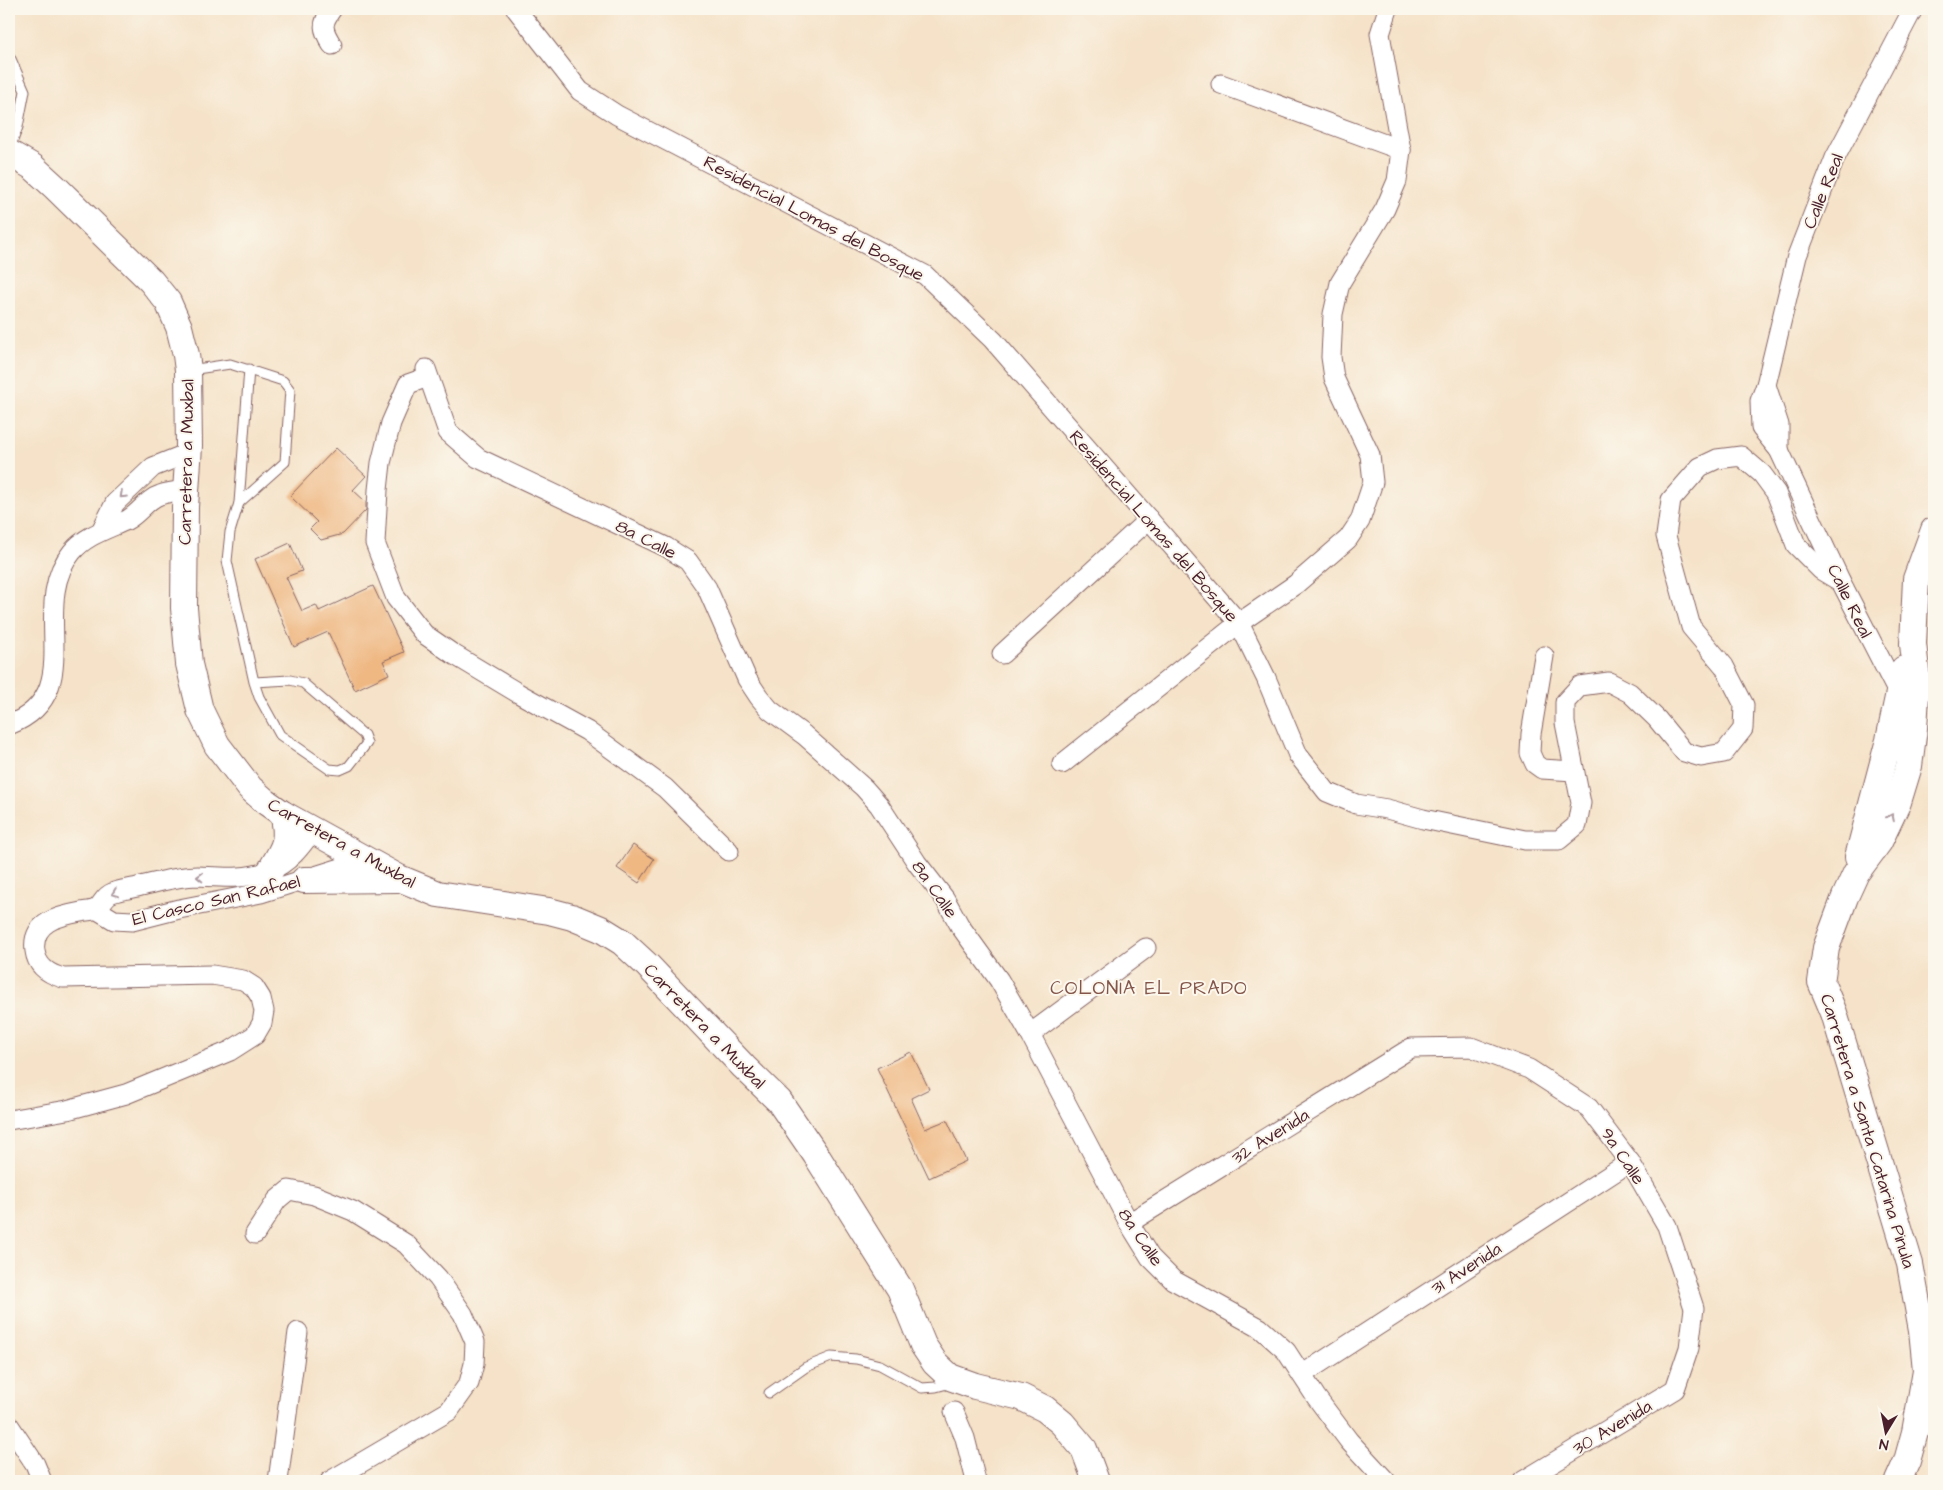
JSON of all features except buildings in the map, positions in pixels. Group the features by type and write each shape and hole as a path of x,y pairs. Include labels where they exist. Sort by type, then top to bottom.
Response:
{"main road":[{"name":"Carretera a Muxbal","path":"9,152 39,173 151,281 168,302 179,327 188,370 184,608 189,664 200,710 217,745 250,788 284,814 399,878 438,894 549,911 572,917 601,929 622,942 779,1101 816,1155 900,1289 923,1345 935,1363 950,1377 974,1386 1021,1397 1045,1409 1062,1423 1084,1449 1096,1481"},
{"name":"Carretera a Santa Catarina Pinula","path":"1905,738 1917,679 1913,644 1916,579 1934,530"},
{"name":"Carretera a Santa Catarina Pinula","path":"1898,1481 1907,1461 1915,1432 1926,1370 1922,1330 1910,1264 1834,1013 1821,982 1826,948 1844,897 1856,873 1858,856 1890,784 1909,766 1899,695 1904,665 1913,644"},
{"path":"270,871 286,839 287,831 284,814"},
{"path":"304,880 399,878"}],"street":[{"path":"332,9 324,20 324,34 332,45"},
{"name":"Residencial Lomas del Bosque","path":"516,9 580,91 617,115 925,275 993,340 1239,623 1266,678 1298,756 1327,792 1356,804 1387,809 1423,819 1525,840 1559,840 1577,824 1581,802 1565,723 1565,702 1580,686 1609,682 1630,693 1657,719 1684,752 1701,757 1724,753 1743,729 1744,705 1724,666 1691,627 1666,536 1671,500 1700,467 1717,459 1741,456 1762,474 1776,493 1796,545 1821,570 1841,582"},
{"path":"1062,764 1239,623 1296,584 1328,558 1348,539 1360,520 1372,482 1370,455 1334,378 1331,357 1333,314 1340,283 1385,210 1397,181 1401,150 1380,34 1388,9"},
{"name":"Calle Real","path":"1899,695 1841,582 1779,450 1761,428 1760,401 1766,385 1797,256 1836,158 1913,9"},
{"path":"1221,84 1401,150"},
{"name":"8a Calle","path":"729,851 665,788 587,732 518,694 424,634 396,598 376,543 378,490 381,463 391,423 408,384 427,373 448,432 478,458 666,547 688,562 707,588 747,679 759,697 770,710 804,735 852,777 879,805 999,980 1030,1034 1129,1223 1150,1257 1173,1280 1260,1328 1286,1351 1316,1397 1349,1441 1386,1481"},
{"path":"102,529 115,503 152,467 188,453"},
{"path":"9,724 33,712 44,699 55,658 52,608 55,583 61,568 72,550 102,529 129,519 159,495 186,490"},
{"path":"1002,654 1149,519"},
{"path":"1544,656 1531,734 1530,753 1535,764 1542,769 1574,771"},
{"name":"El Casco San Rafael","path":"9,1120 67,1110 126,1094 230,1051 255,1035 262,1023 264,1010 261,998 254,987 243,980 212,975 63,978 53,975 44,970 38,962 35,952 34,942 44,924 52,919 96,908 110,894 171,879 197,876 236,878 270,871 290,859 301,848 313,830"},
{"name":"El Casco San Rafael","path":"96,908 114,920 132,921 261,894 366,860"},
{"path":"171,879 179,910"},
{"path":"1030,1034 1146,948"},
{"name":"9a Calle","path":"1411,1048 1471,1047 1530,1068 1589,1108 1630,1162 1667,1226 1694,1308 1689,1348 1675,1389"},
{"name":"32 Avenida","path":"1129,1223 1411,1048"},
{"name":"31 Avenida","path":"1302,1374 1630,1162"},
{"path":"255,1234 277,1200 289,1190 314,1195 353,1211 406,1244 438,1278 462,1314 475,1342 474,1364 469,1382 449,1411 330,1481"},
{"path":"278,1481 298,1332"},
{"name":"30 Avenida","path":"1523,1481 1675,1389"},
{"path":"954,1412 965,1438 976,1481"},
{"path":"9,1425 35,1464 42,1481"}],"lane":[{"path":"9,152 18,127 25,91 11,59"},
{"path":"188,370 230,364 283,381 290,390 286,462 239,503"},
{"path":"249,369 239,503 230,532 227,561 254,682 259,697 280,735 329,769 340,770 349,766 367,743 364,735 303,683 290,680 254,682"},
{"path":"769,1393 806,1367 831,1357 856,1359 880,1365 922,1388 936,1387 958,1380"}],"district":[{"name":"COLONIA EL PRADO","path":"1149,987"}]}
